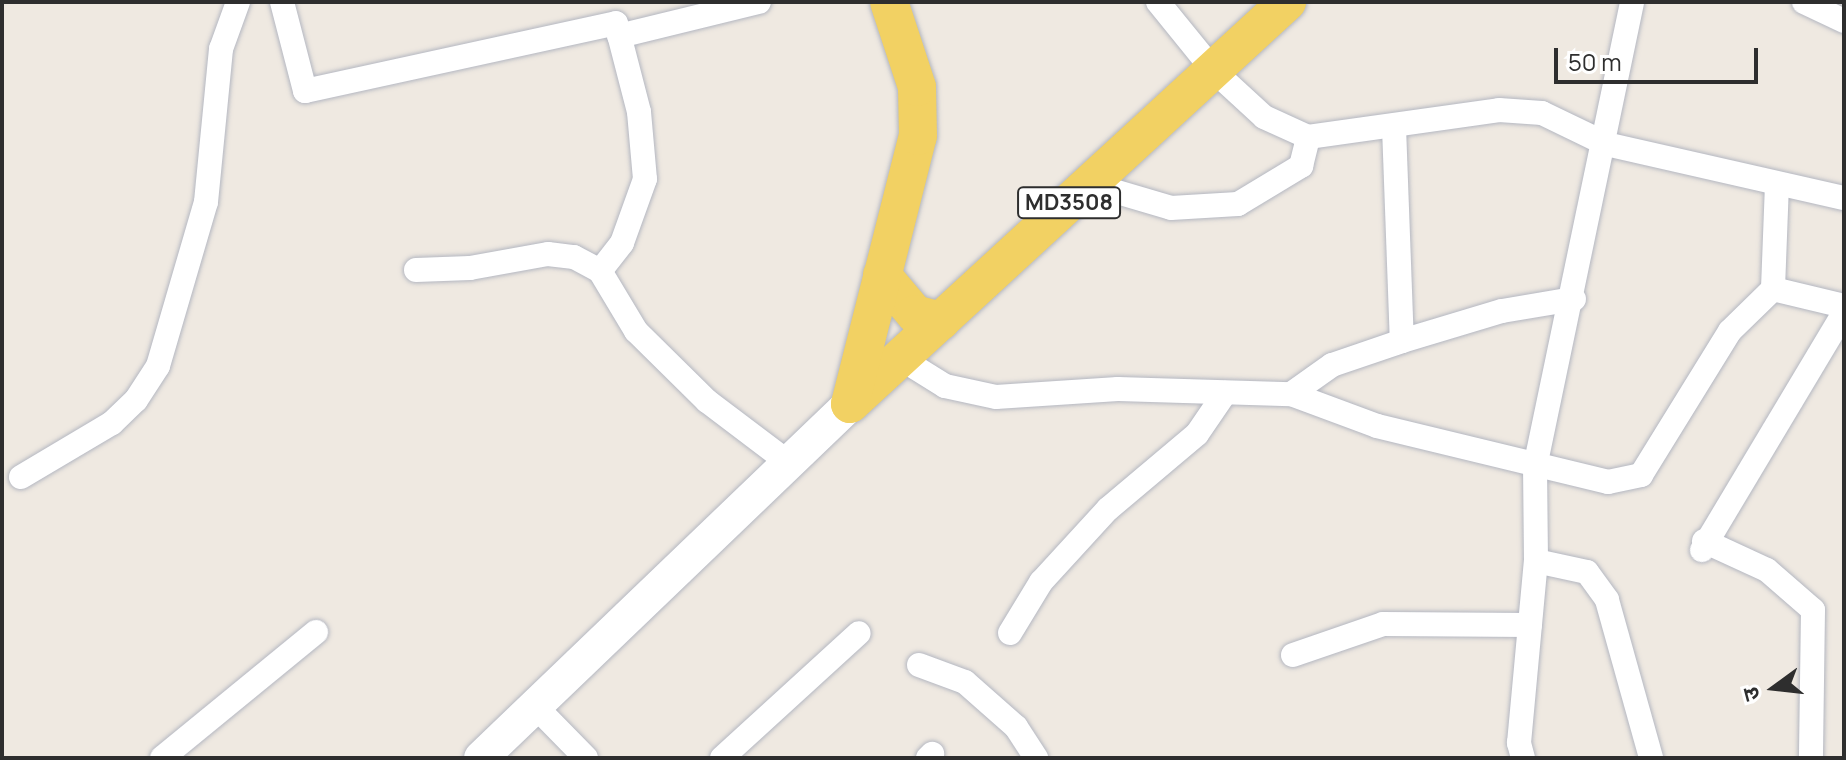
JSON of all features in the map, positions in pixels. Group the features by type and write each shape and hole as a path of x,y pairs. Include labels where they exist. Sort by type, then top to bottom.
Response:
{"main road":[{"path":"850,404 918,136 917,87 889,2"},
{"name":"MD3508","path":"481,758 537,708 850,404 1287,2"},
{"path":"882,275 915,314 941,321"}],"street":[{"path":"21,477 112,423 136,400 158,366 206,202 221,49 238,2"},
{"path":"282,2 305,91 616,23 639,112 645,179 622,243 600,271"},
{"path":"619,36 759,2"},
{"path":"1158,2 1214,71 1264,117 1308,137 1499,110 1542,113 1606,144 1844,198"},
{"path":"1523,758 1519,743 1536,561 1535,467 1574,299 1632,2"},
{"path":"1804,2 1844,21"},
{"path":"1394,127 1402,341"},
{"path":"1090,184 1171,208 1238,204 1301,166 1308,137"},
{"path":"900,358 945,386 996,397 1118,389 1291,394 1377,426 1535,467 1608,482 1641,475 1730,331 1773,289 1777,184"},
{"path":"416,270 470,268 548,254 574,257 600,271 636,331 707,401 789,463"},
{"path":"1773,289 1844,306"},
{"path":"1291,394 1332,365 1402,341 1502,311 1574,299"},
{"path":"1811,758 1813,610 1767,570 1703,546 1844,313"},
{"path":"1010,633 1041,582 1108,509 1197,434 1225,393"},
{"path":"1536,561 1587,572 1607,600 1651,758"},
{"path":"1293,655 1383,624 1530,625"},
{"path":"162,758 316,632"},
{"path":"722,758 859,633"},
{"path":"919,665 965,682 1016,727 1036,758"},
{"path":"537,708 586,758"}]}
